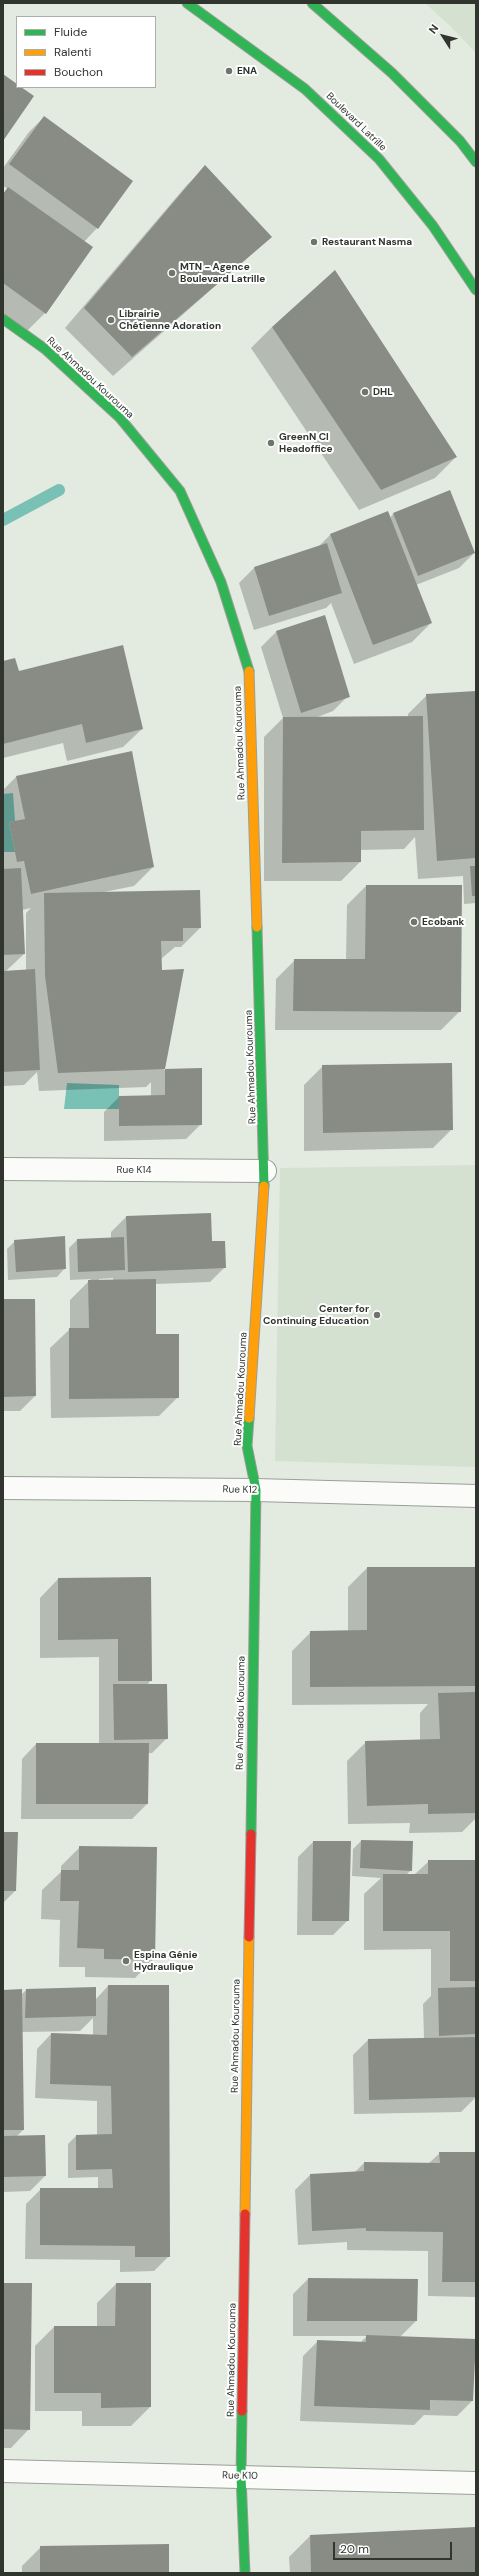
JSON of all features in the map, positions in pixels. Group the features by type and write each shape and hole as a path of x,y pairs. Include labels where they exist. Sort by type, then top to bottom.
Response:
{"street":[{"name":"Boulevard Latrille","path":"187,3 305,89 380,159 433,226 476,290"},
{"path":"312,3 392,73 460,141 476,162"},
{"name":"Rue Ahmadou Kourouma","path":"3,319 45,349 120,418 180,491 221,582 248,668 266,1171 247,1446 256,1490 241,2476 245,2573"},
{"name":"Rue K14","path":"3,1169 266,1171"},
{"name":"Rue K12","path":"3,1488 256,1490 476,1496"},
{"name":"Rue K10","path":"3,2471 476,2483"}],"shaded area":[{"path":"425,3 476,3 476,53 450,26"},
{"name":"Center for Continuing Education","path":"476,1165 476,1467 275,1461 280,1168"}],"water":[{"path":"13,793 15,821 9,822 15,852 3,852 3,794"},
{"path":"67,1083 119,1085 119,1109 64,1109"}],"building":[{"path":"3,74 16,83 16,88 22,88 34,96 3,141"},
{"path":"44,116 133,181 98,229 9,164"},
{"name":"MTN - Agence Boulevard Latrille","path":"205,165 272,237 132,357 84,308"},
{"path":"8,187 93,247 46,314 3,283 3,194"},
{"name":"DHL","path":"335,270 457,457 381,490 272,327"},
{"path":"450,490 475,553 418,576 393,513"},
{"path":"388,511 432,623 373,645 330,534"},
{"path":"327,543 342,593 269,616 254,567"},
{"path":"325,615 350,697 301,713 276,631"},
{"path":"123,645 143,729 86,743 82,724 3,744 3,661 15,658 19,671"},
{"path":"476,691 476,858 437,861 426,694"},
{"path":"423,716 424,830 361,831 361,862 282,863 283,717"},
{"path":"132,751 154,867 31,894 24,861 17,862 9,822 25,819 16,776"},
{"path":"470,866 476,866 476,896 472,896"},
{"path":"21,868 25,954 3,955 3,869"},
{"name":"Ecobank","path":"366,885 462,885 461,1012 293,1011 294,959 365,959"},
{"path":"200,890 201,928 183,928 183,941 161,941 162,970 184,969 165,1069 58,1073 45,976 44,893"},
{"path":"35,969 40,1070 3,1072 3,971"},
{"path":"452,1063 453,1130 323,1133 322,1065"},
{"path":"202,1068 202,1125 119,1126 119,1096 165,1095 165,1069"},
{"path":"211,1213 212,1241 225,1241 226,1268 128,1272 126,1216"},
{"path":"65,1236 66,1269 16,1272 14,1240"},
{"path":"124,1237 125,1270 78,1272 77,1239"},
{"path":"156,1279 156,1334 179,1334 179,1398 69,1399 69,1328 89,1328 88,1280"},
{"path":"3,1299 35,1299 36,1396 3,1397"},
{"path":"367,1567 476,1567 476,1686 310,1687 310,1631 367,1630"},
{"path":"151,1577 152,1681 118,1681 118,1639 58,1640 58,1578"},
{"path":"113,1684 167,1684 168,1739 114,1740"},
{"path":"476,1692 476,1813 428,1814 428,1804 367,1806 365,1741 440,1739 438,1693"},
{"path":"36,1743 149,1743 148,1804 36,1804"},
{"path":"3,1832 18,1832 16,1891 3,1891"},
{"path":"361,1840 413,1841 412,1871 360,1868"},
{"path":"313,1841 351,1841 349,1921 312,1921"},
{"path":"79,1846 157,1847 155,1960 104,1959 104,1949 77,1948 79,1901 60,1901 61,1870 79,1870"},
{"path":"428,1860 476,1860 476,1981 450,1981 450,1931 383,1931 383,1874 428,1874"},
{"path":"108,1985 169,1985 170,2257 135,2257 135,2246 40,2245 40,2188 113,2188 112,2169 76,2170 76,2135 112,2134 111,2086 50,2084 51,2033 107,2035"},
{"path":"96,1987 96,2016 25,2018 26,1989"},
{"path":"476,1987 476,2034 439,2036 438,1988"},
{"path":"22,1989 24,2130 3,2130 3,1990"},
{"path":"476,2037 476,2097 369,2100 368,2039"},
{"path":"45,2135 46,2176 3,2177 3,2136"},
{"path":"439,2152 476,2152 476,2282 442,2282 443,2232 366,2231 366,2228 312,2231 310,2174 364,2171 364,2162 440,2163"},
{"path":"308,2278 418,2279 417,2321 307,2321"},
{"path":"3,2283 32,2283 30,2430 3,2429"},
{"path":"116,2283 151,2283 151,2407 101,2408 101,2393 54,2393 54,2326 115,2326"},
{"path":"366,2335 476,2339 473,2401 430,2400 430,2410 314,2406 317,2340 366,2342"},
{"path":"476,2527 476,2573 311,2573 310,2535"},
{"path":"169,2544 169,2573 40,2573 40,2546"}],"waterway":[{"path":"3,520 59,490"}],"traffic: fast":[{"path":"187,3 305,89 379,159 433,226 476,290"},
{"path":"312,3 392,73 460,141 476,162"},
{"path":"3,319 45,349 120,418 180,491 221,582 249,671"},
{"path":"257,927 264,1186"},
{"path":"249,1418 247,1446 256,1490 251,1834"},
{"path":"242,2411 241,2476 245,2573"}],"traffic: slow":[{"path":"249,671 257,927"},
{"path":"249,1418 264,1186"},
{"path":"245,2214 249,1937"}],"traffic: jam":[{"path":"249,1937 251,1834"},
{"path":"242,2411 245,2214"}],"place":[{"name":"ENA","path":"229,71"},
{"name":"Restaurant Nasma","path":"314,242"},
{"name":"MTN - Agence Boulevard Latrille","path":"172,273"},
{"name":"Librairie Chétienne Adoration","path":"111,320"},
{"name":"DHL","path":"365,392"},
{"name":"GreenN CI Headoffice","path":"271,443"},
{"name":"Ecobank","path":"414,922"},
{"name":"Center for Continuing Education","path":"377,1315"},
{"name":"Espina Génie Hydraulique","path":"126,1961"}]}
